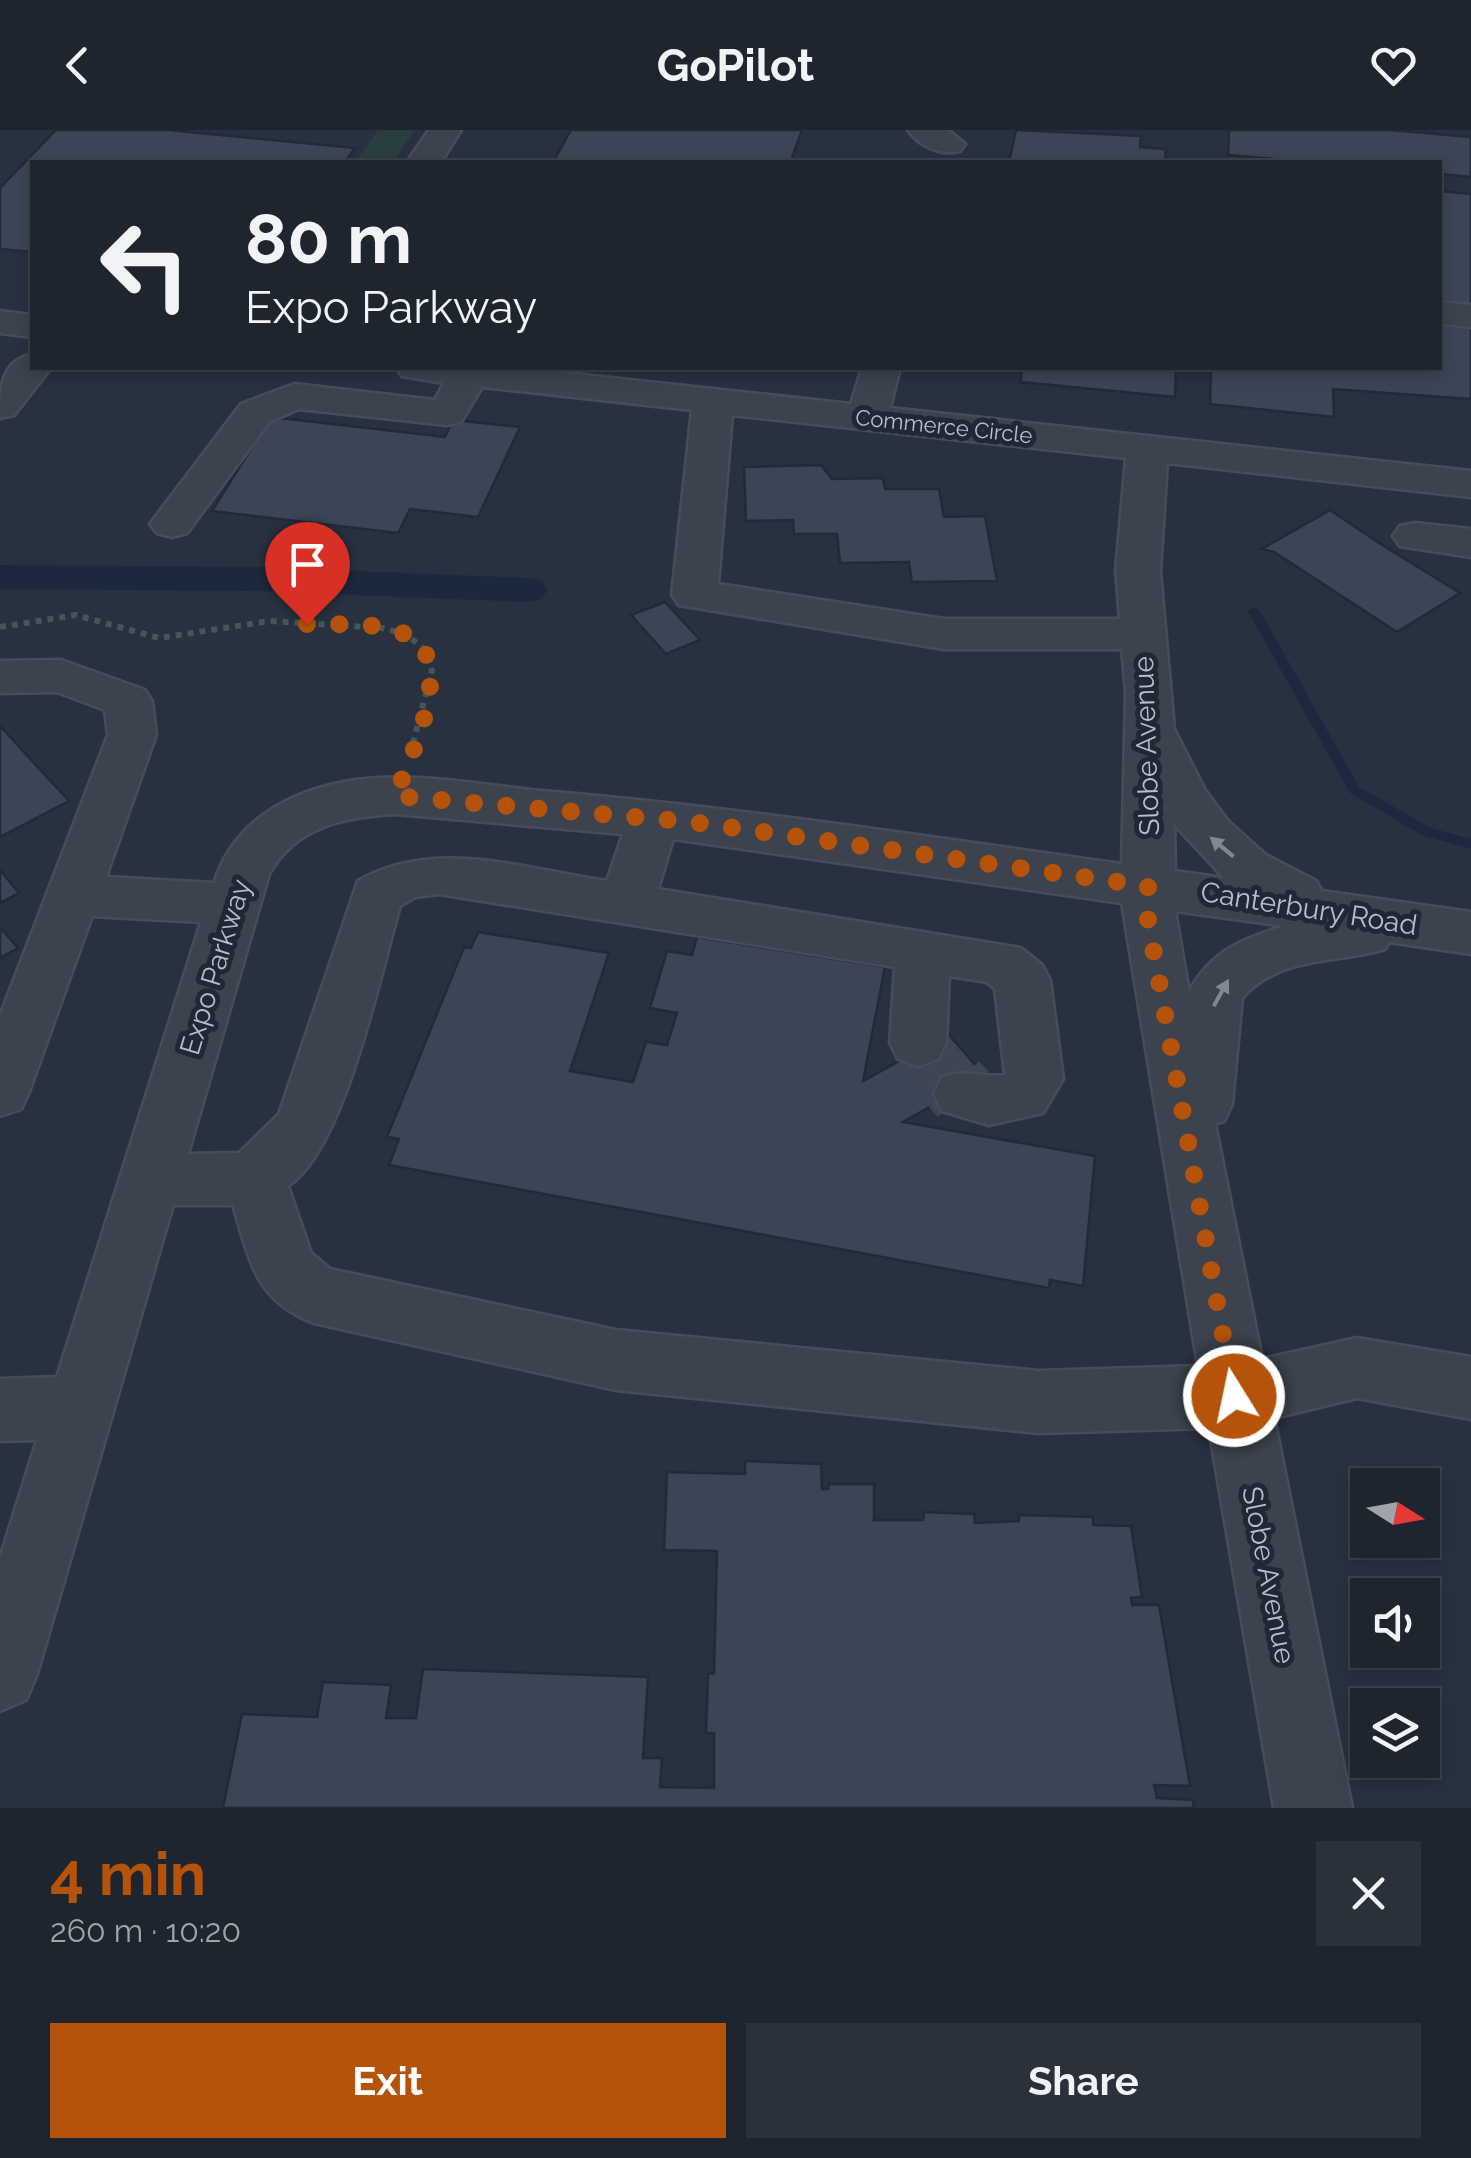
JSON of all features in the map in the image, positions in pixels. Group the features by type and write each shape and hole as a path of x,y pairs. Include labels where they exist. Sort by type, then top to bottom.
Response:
{"street":[{"path":"425,160 444,130"},
{"path":"1442,313 1471,316"},
{"path":"0,322 30,326"},
{"path":"0,406 30,368"},
{"name":"Commerce Circle","path":"434,370 536,374 713,401 1471,484"},
{"path":"866,418 880,370"},
{"path":"172,524 255,413 294,396 447,413 469,374"},
{"path":"713,401 696,595 944,634 1142,634"},
{"name":"Slobe Avenue","path":"1146,449 1138,571 1150,711 1148,920 1312,1808"},
{"path":"1415,536 1471,543"},
{"path":"0,677 61,676 128,701 132,734 76,895 0,1092"},
{"path":"1150,711 1180,794 1207,834 1278,885 1337,911"},
{"name":"Expo Parkway","path":"0,1674 234,904 250,857 275,830 327,803 395,796 654,817 1148,886"},
{"path":"626,905 654,817"},
{"path":"150,1178 255,1179 286,1156 306,1124 378,895 404,880 439,875 1002,963 1022,980 1034,1079 1022,1096 989,1101 963,1094"},
{"name":"Canterbury Road","path":"1148,886 1464,932"},
{"path":"76,895 234,904"},
{"path":"1192,1156 1204,1098 1207,1035 1216,993 1226,980 1265,954 1319,938 1464,932"},
{"path":"918,1043 923,950"},
{"path":"255,1179 285,1270 314,1294 616,1360 1039,1402 1234,1396 1357,1368 1471,1388"},
{"path":"0,1410 81,1408"}],"path":[{"path":"0,627 76,615 159,638 270,621 382,628 406,634 424,649 430,661 432,684 395,796"}],"shaded area":[{"path":"378,130 415,130 394,160 356,160"}],"building":[{"path":"56,130 169,130 355,148 346,160 30,160 30,252 0,249 0,188"},
{"path":"571,130 802,130 791,160 554,160"},
{"path":"1016,130 1141,136 1140,147 1166,149 1165,160 1009,160"},
{"path":"1229,130 1391,130 1471,137 1471,177 1442,174 1442,160 1285,160 1228,155"},
{"path":"1442,191 1471,194 1471,308 1442,305"},
{"path":"1442,325 1471,328 1471,399 1333,389 1334,417 1210,404 1211,370 1442,370"},
{"path":"1022,370 1176,370 1175,397 1021,382"},
{"path":"271,417 445,437 453,420 520,427 478,517 410,509 398,533 212,511"},
{"path":"821,465 832,479 883,478 885,489 939,489 944,517 985,516 997,581 912,582 909,562 840,563 837,534 794,534 793,520 746,521 744,467"},
{"path":"1330,510 1460,593 1397,632 1274,552 1262,549"},
{"path":"665,602 700,640 666,654 631,615"},
{"path":"0,726 69,801 0,837"},
{"path":"0,870 19,893 0,903"},
{"path":"0,927 18,948 0,958"},
{"path":"478,932 609,953 570,1071 633,1082 646,1042 667,1045 677,1013 650,1008 667,951 692,955 697,937 885,967 863,1081 948,1034 985,1076 903,1122 1095,1156 1083,1286 1050,1280 1049,1288 389,1165 399,1139 387,1137 464,947 471,948"},
{"path":"745,1461 821,1464 822,1489 828,1489 829,1484 874,1484 874,1520 923,1520 924,1512 974,1514 975,1523 1019,1521 1019,1515 1093,1517 1093,1525 1131,1526 1142,1597 1131,1598 1132,1605 1159,1605 1190,1786 1154,1785 1157,1798 1193,1800 1194,1808 223,1808 242,1714 317,1717 323,1682 391,1685 386,1718 416,1718 423,1669 648,1677 643,1758 662,1758 660,1787 714,1788 714,1733 706,1733 708,1674 714,1673 717,1551 664,1550 667,1472 745,1474"}],"waterway":[{"path":"0,577 251,579 528,590"},
{"path":"1254,611 1354,790 1427,832 1471,844"}],"tunnel":[{"path":"918,1043 956,1086"},
{"path":"954,1084 963,1094"}],"route":[{"path":"307,624 382,628 406,634 424,649 430,661 432,684 395,796 692,822 1148,886 1148,920 1234,1396"}]}
